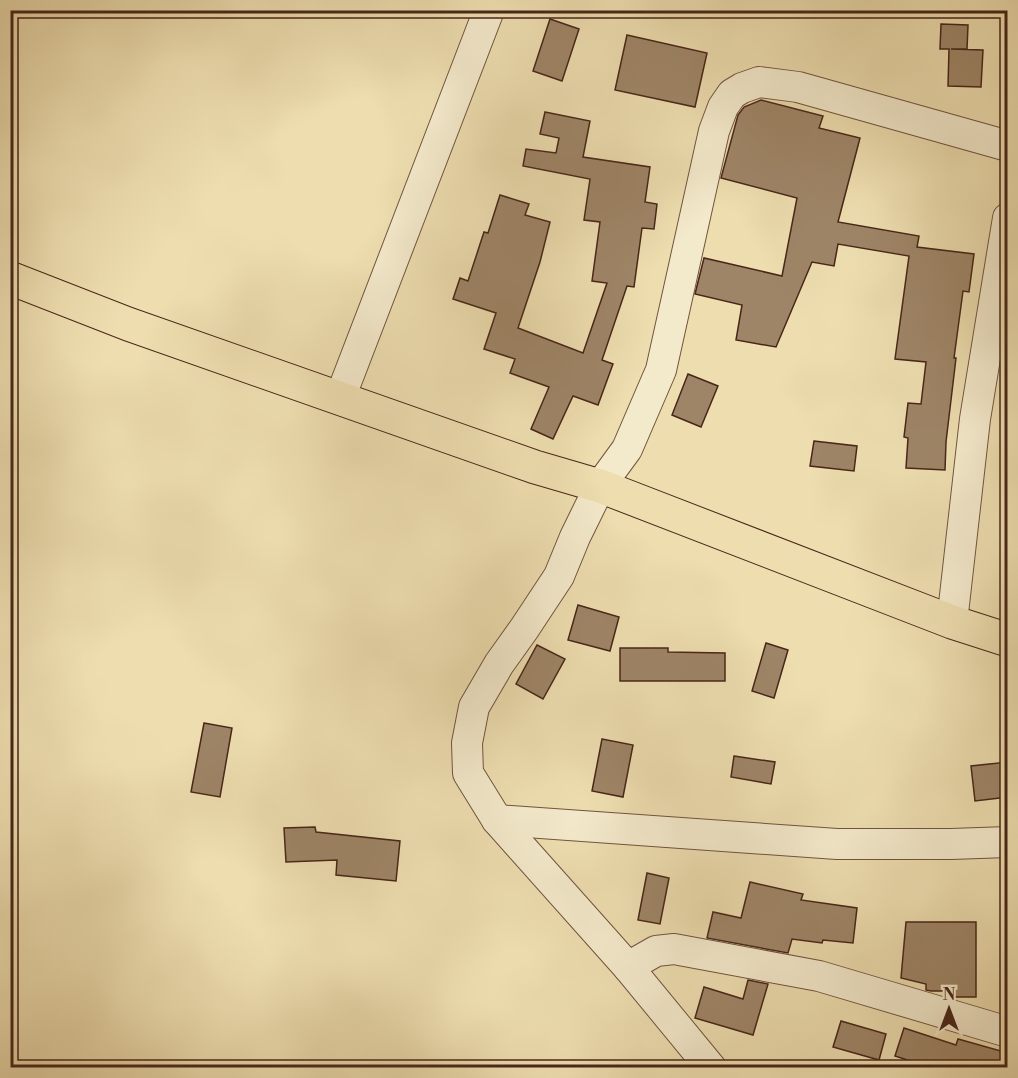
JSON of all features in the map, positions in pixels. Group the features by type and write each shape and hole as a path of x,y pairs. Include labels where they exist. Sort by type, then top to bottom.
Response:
{"highway":[{"path":"10,278 128,324 340,399 535,467 600,486 952,622 1008,639"}],"street":[{"path":"340,399 489,10"},
{"path":"711,1068 628,967 497,820 468,773 467,743 474,706 499,664 559,576 600,486 627,449 661,370 714,131 723,107 732,94 759,82 798,87 1008,146"},
{"path":"952,622 975,419 1008,218"},
{"path":"497,820 837,844 1008,842"},
{"path":"628,967 656,951 674,949 819,976 1008,1032"}],"building":[{"path":"550,19 579,29 562,81 533,71"},
{"path":"941,24 968,25 967,49 951,49 983,50 981,87 948,86 949,49 940,49"},
{"path":"627,35 707,53 695,107 615,90"},
{"path":"761,100 823,116 819,128 860,138 838,222 919,236 917,247 974,254 969,292 963,291 954,358 956,358 945,470 906,468 908,438 904,437 908,403 921,404 926,362 895,359 909,256 838,244 834,266 812,262 776,347 736,340 742,305 695,294 704,258 782,276 797,198 721,178 738,115 744,107"},
{"path":"545,112 590,121 583,157 650,167 645,202 657,204 654,229 642,228 634,287 627,286 602,360 613,364 598,405 573,396 553,439 531,429 549,387 510,373 515,359 484,349 496,313 453,299 460,278 468,281 484,232 488,233 500,195 529,204 525,215 550,222 540,262 518,328 583,353 607,283 592,281 600,222 584,220 590,179 523,166 526,149 556,153 559,138 540,134"},
{"path":"688,374 718,386 701,427 672,415"},
{"path":"814,441 857,446 854,471 810,466"},
{"path":"578,605 619,617 610,651 568,640"},
{"path":"766,643 788,650 774,698 752,691"},
{"path":"537,645 565,659 543,699 516,684"},
{"path":"620,648 668,648 668,652 725,653 725,681 620,681"},
{"path":"204,723 232,728 220,797 191,792"},
{"path":"602,739 633,745 623,797 592,791"},
{"path":"734,756 775,762 771,784 731,777"},
{"path":"1008,762 1008,797 975,801 971,766"},
{"path":"315,827 316,832 400,841 396,881 336,875 337,860 286,862 284,828"},
{"path":"647,873 669,878 660,924 638,920"},
{"path":"750,882 803,894 801,900 857,908 853,943 823,940 822,943 792,939 788,953 707,938 713,912 741,918"},
{"path":"906,922 976,922 976,997 951,997 945,995 945,991 926,990 926,984 901,978"},
{"path":"748,980 768,984 753,1035 695,1018 704,987 743,999"},
{"path":"841,1021 886,1034 879,1060 833,1047"},
{"path":"904,1028 956,1045 958,1039 1008,1053 1008,1068 932,1068 895,1056"}]}
